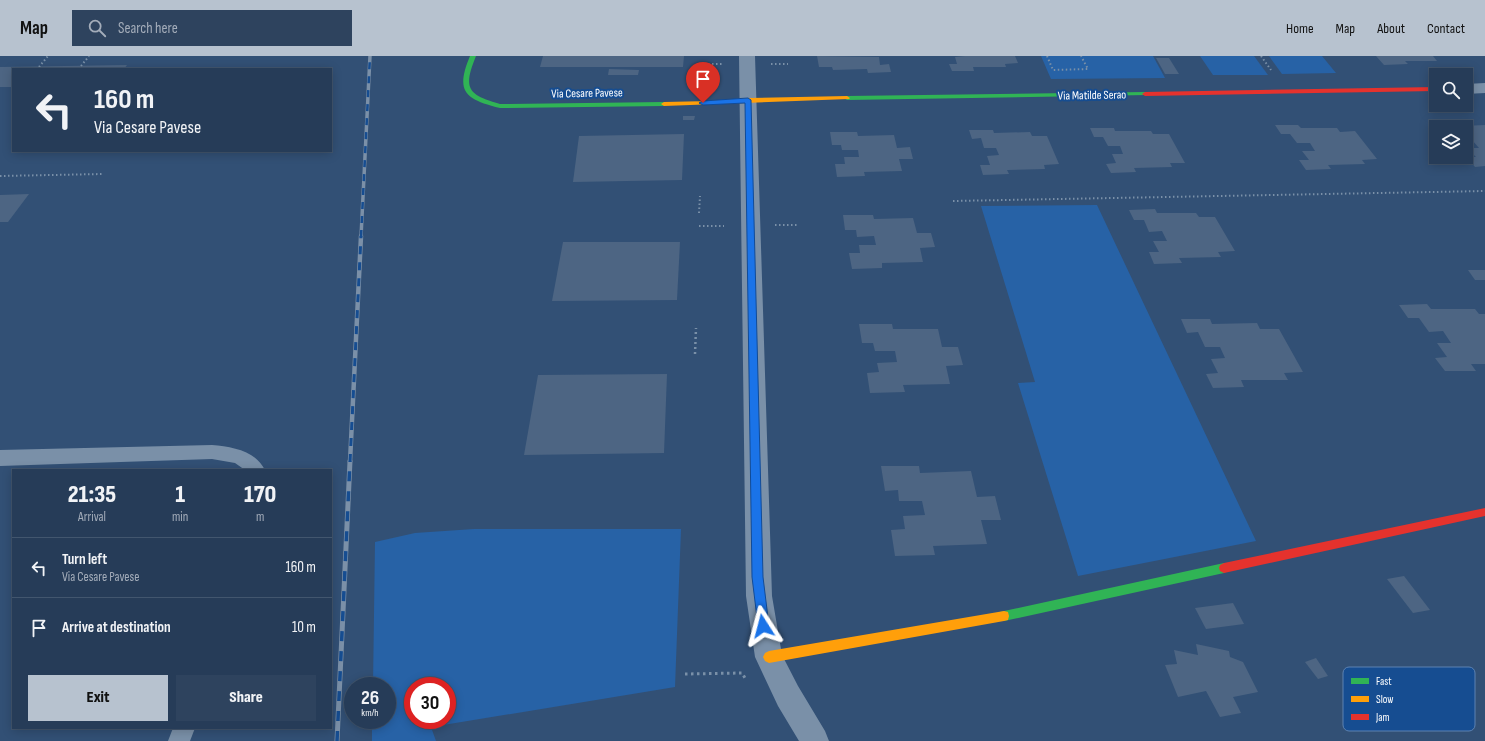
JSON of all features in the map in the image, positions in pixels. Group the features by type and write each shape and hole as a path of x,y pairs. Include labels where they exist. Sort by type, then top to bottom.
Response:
{"street":[{"name":"Via Cesare Pavese","path":"473,56 465,77 467,89 475,98 486,103 500,106 710,103 748,100"},
{"path":"747,56 759,596 770,657 788,696 814,741"},
{"path":"1473,89 1485,88"},
{"name":"Via Matilde Serao","path":"748,100 1429,89"},
{"path":"770,657 980,620 1485,512"}],"lane":[{"path":"0,458 212,452 243,458 255,469"},
{"path":"179,741 184,729"}],"path":[{"path":"38,67 48,56"},
{"path":"81,66 89,56"},
{"path":"1047,56 1053,70 1088,69 1081,56"},
{"path":"1261,56 1274,74"},
{"path":"0,176 103,174"},
{"path":"953,201 1485,191"},
{"path":"699,213 700,196"},
{"path":"695,354 696,328"},
{"path":"685,674 742,673 745,678"}],"shaded area":[{"path":"1041,56 1153,56 1165,78 1051,79"},
{"path":"1200,56 1254,56 1268,75 1213,75"},
{"path":"1269,56 1322,56 1336,73 1282,74"},
{"path":"1097,205 1256,541 1078,576 1018,383 1035,382 981,206"},
{"path":"474,529 681,529 675,687 456,723 456,677 404,677 404,729 432,729 436,741 372,741 372,729 396,729 396,677 373,677 375,542 415,533"}],"building":[{"path":"543,56 684,56 683,67 540,67"},
{"path":"817,56 879,57 880,65 889,64 891,72 868,73 867,69 833,70 832,67 819,67"},
{"path":"1015,56 1018,63 1005,64 1006,67 973,67 974,71 952,71 949,64 957,64 955,57"},
{"path":"1376,56 1433,56 1437,61 1405,61 1408,64 1384,65"},
{"path":"1156,58 1169,58 1179,74 1165,74"},
{"path":"127,65 125,68 12,68 12,87 0,87 0,67"},
{"path":"609,69 639,70 638,75 608,75"},
{"path":"683,116 695,116 694,120 683,120"},
{"path":"1275,125 1298,125 1301,128 1337,128 1340,132 1355,131 1377,159 1362,160 1365,164 1328,165 1331,169 1306,170 1299,160 1309,160 1302,151 1315,151 1310,143 1297,143 1290,134 1281,134"},
{"path":"1485,125 1485,166 1475,167 1473,164 1473,157 1476,157 1473,154 1473,148 1479,148 1473,141 1473,126"},
{"path":"1090,128 1114,128 1115,131 1151,131 1153,134 1169,134 1185,163 1170,163 1172,167 1134,168 1136,172 1111,173 1106,164 1116,163 1112,154 1123,154 1120,146 1108,146 1103,137 1094,137"},
{"path":"969,130 993,130 994,133 1030,132 1032,136 1047,136 1059,164 1044,165 1045,169 1007,170 1009,174 983,175 980,165 990,165 987,156 999,155 996,148 984,148 981,138 972,139"},
{"path":"830,132 857,132 858,136 894,135 897,148 910,147 913,159 899,159 902,171 864,172 865,176 837,177 835,164 845,164 844,157 859,157 858,150 842,150 841,145 832,145"},
{"path":"684,134 682,180 573,182 579,136"},
{"path":"29,194 8,222 0,222 0,195"},
{"path":"1155,209 1157,213 1196,213 1199,217 1215,217 1235,251 1218,252 1221,257 1179,258 1182,263 1154,264 1149,252 1159,252 1153,241 1167,241 1162,231 1149,232 1144,220 1134,220 1129,210"},
{"path":"843,215 873,215 874,219 913,218 917,233 931,233 935,247 920,248 923,262 882,263 882,268 852,269 849,253 860,253 859,245 876,245 874,236 857,237 856,230 845,230"},
{"path":"563,242 680,242 677,300 552,301"},
{"path":"1468,270 1485,270 1485,280 1475,280"},
{"path":"1427,304 1431,309 1475,309 1479,314 1485,314 1485,364 1471,364 1476,371 1445,371 1435,358 1447,357 1437,343 1451,343 1443,331 1429,332 1419,318 1408,318 1399,305"},
{"path":"1181,319 1210,319 1212,324 1257,323 1260,329 1279,329 1303,372 1284,373 1288,380 1241,380 1244,387 1213,388 1206,374 1218,373 1211,359 1225,358 1220,347 1205,347 1198,332 1187,333"},
{"path":"859,324 892,324 893,329 938,329 942,347 958,347 963,365 946,366 950,384 903,385 905,392 870,393 867,373 879,372 877,363 897,362 895,351 875,351 873,343 862,343"},
{"path":"667,374 664,453 524,455 538,375"},
{"path":"881,466 919,466 920,473 971,471 977,497 995,496 1001,520 981,520 987,544 933,546 935,555 895,556 891,530 905,529 903,516 925,515 922,501 899,501 898,490 885,491"},
{"path":"1404,576 1430,610 1413,613 1387,579"},
{"path":"1233,603 1244,624 1206,629 1195,608"},
{"path":"1196,644 1229,651 1230,657 1243,662 1258,692 1233,697 1241,713 1220,717 1206,691 1178,697 1165,665 1177,664 1174,650 1198,655"},
{"path":"1316,658 1328,676 1318,679 1305,662"}],"railway":[{"path":"361,237 370,56"},
{"path":"350,462 361,236"},
{"path":"337,741 350,461"}],"traffic: fast":[{"path":"473,56 468,67 466,84 472,95 488,103 500,106 664,104"},
{"path":"847,98 1145,94"},
{"path":"1004,616 1224,568"}],"traffic: slow":[{"path":"664,104 748,100 847,98"},
{"path":"769,657 1004,616"}],"traffic: jam":[{"path":"1145,94 1429,89"},
{"path":"1224,568 1485,512"}],"route":[{"path":"703,103 748,100 758,577 763,626"}]}
